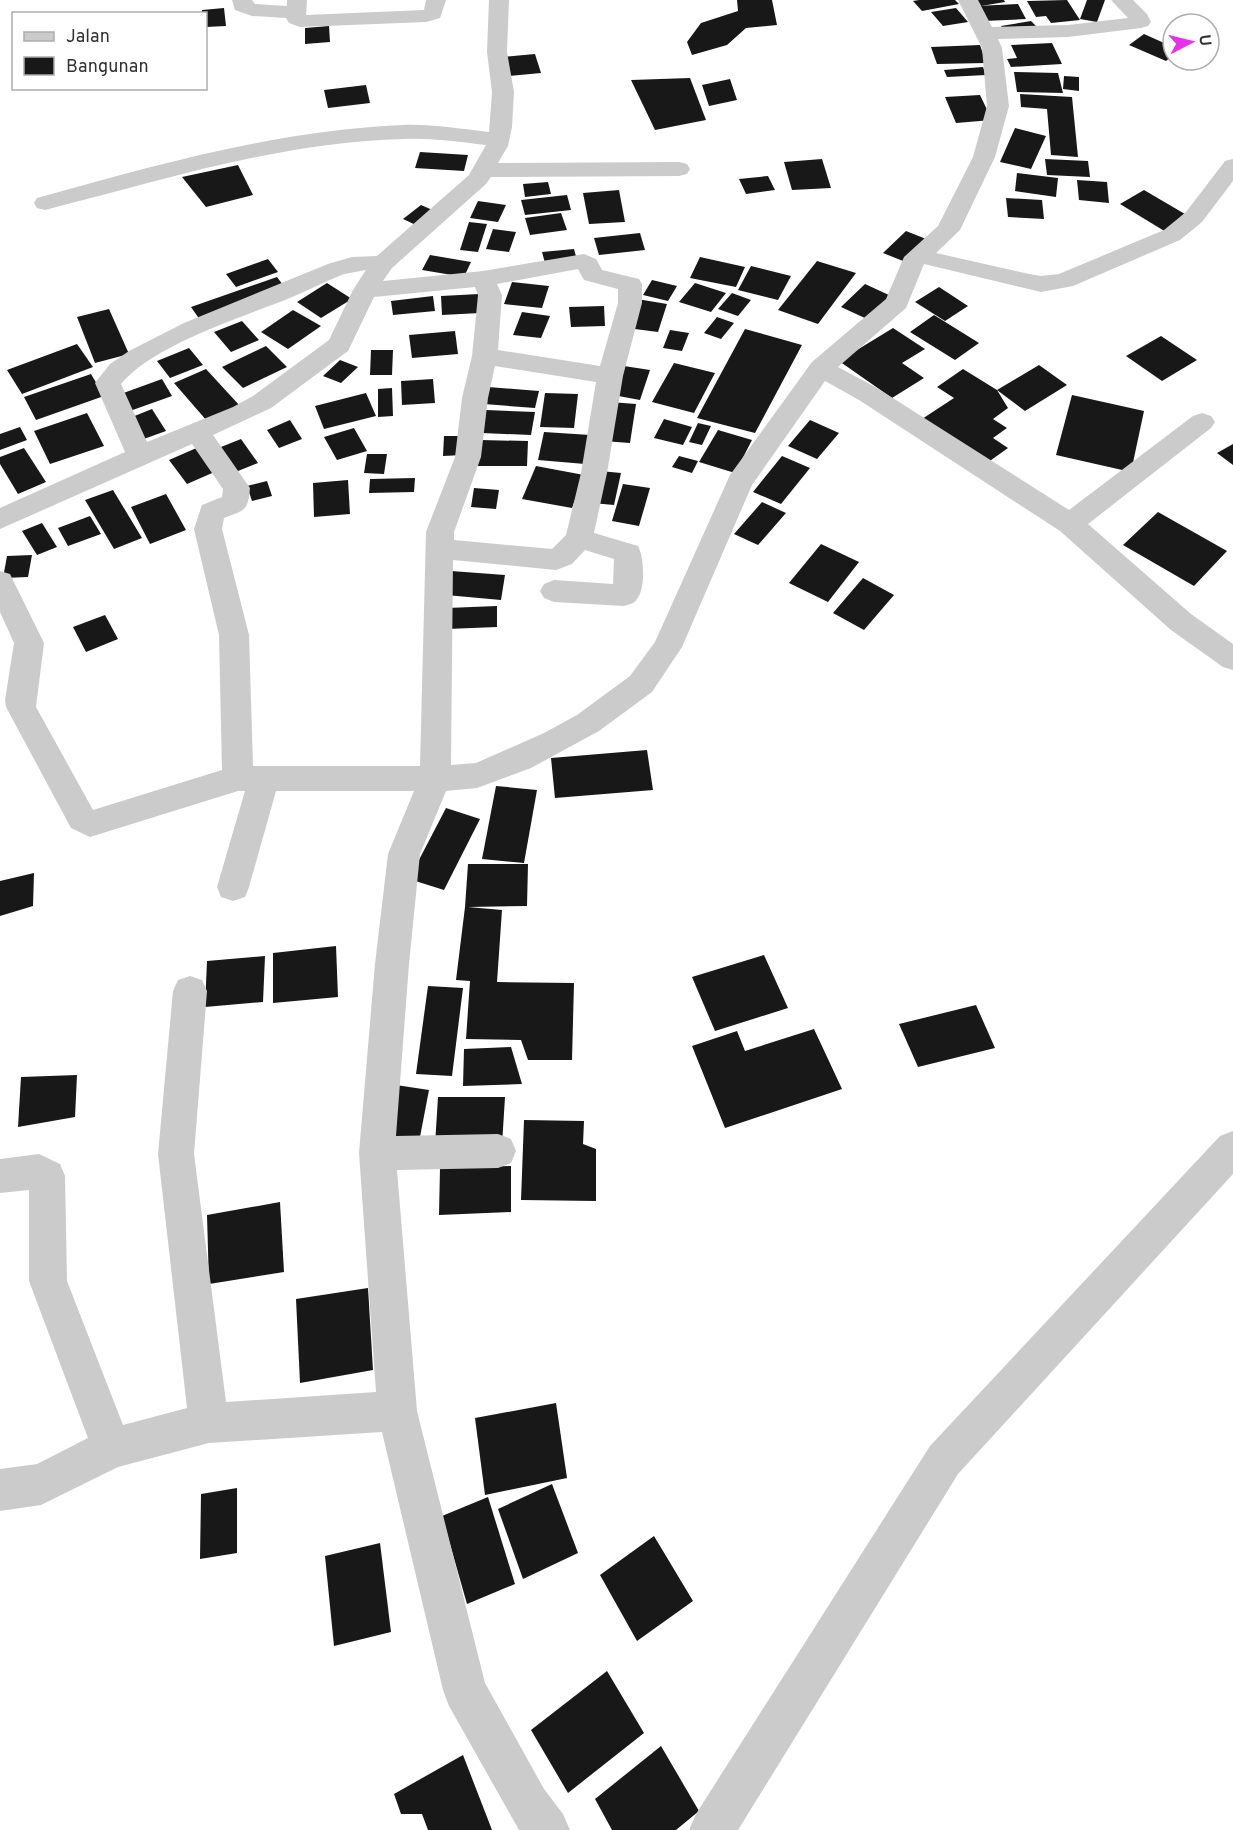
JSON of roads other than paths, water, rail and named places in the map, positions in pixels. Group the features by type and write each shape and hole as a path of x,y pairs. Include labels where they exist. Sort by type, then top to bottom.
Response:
{"street":[{"path":"242,0 242,6 252,10 296,7 297,21 426,16 433,14 436,0"},
{"path":"0,519 140,455 242,413 262,402 339,345 365,290 383,263 478,179 499,139 503,92 497,52 499,0"},
{"path":"0,581 29,643 20,700 21,707 82,819 90,824 251,778 435,779 477,775 520,759 588,723 641,684 667,647 740,482 821,368 897,303 912,262 948,230 984,157 998,106 992,48 968,0"},
{"path":"984,33 1068,32 1141,22 1140,18 1121,0"},
{"path":"45,203 235,153 333,138 405,132 499,139"},
{"path":"919,256 1035,283 1064,280 1172,235 1194,217 1233,166"},
{"path":"483,170 679,169"},
{"path":"365,290 483,279 585,261 592,275 630,284 630,303 610,376 594,473 579,538 562,557 555,560 440,549"},
{"path":"140,455 108,384 113,375 130,361 230,314 340,267 360,263 383,263"},
{"path":"483,279 490,295 485,356 476,398 468,457 440,532 435,779 404,854 392,964 377,1153 397,1411 465,1690 528,1805 547,1830"},
{"path":"485,356 610,376"},
{"path":"821,368 868,394 1070,524 1181,622 1233,660"},
{"path":"1070,524 1202,422"},
{"path":"197,432 237,488 235,503 212,512 208,529 234,635 251,778 233,887"},
{"path":"554,591 624,595 627,592 628,553 579,538"},
{"path":"190,991 176,1154 209,1423"},
{"path":"712,1830 944,1460 1233,1148"},
{"path":"377,1153 498,1151"},
{"path":"0,1176 39,1172 47,1176 48,1281 112,1449"},
{"path":"0,1491 41,1484 112,1449 209,1423 397,1411"}]}
